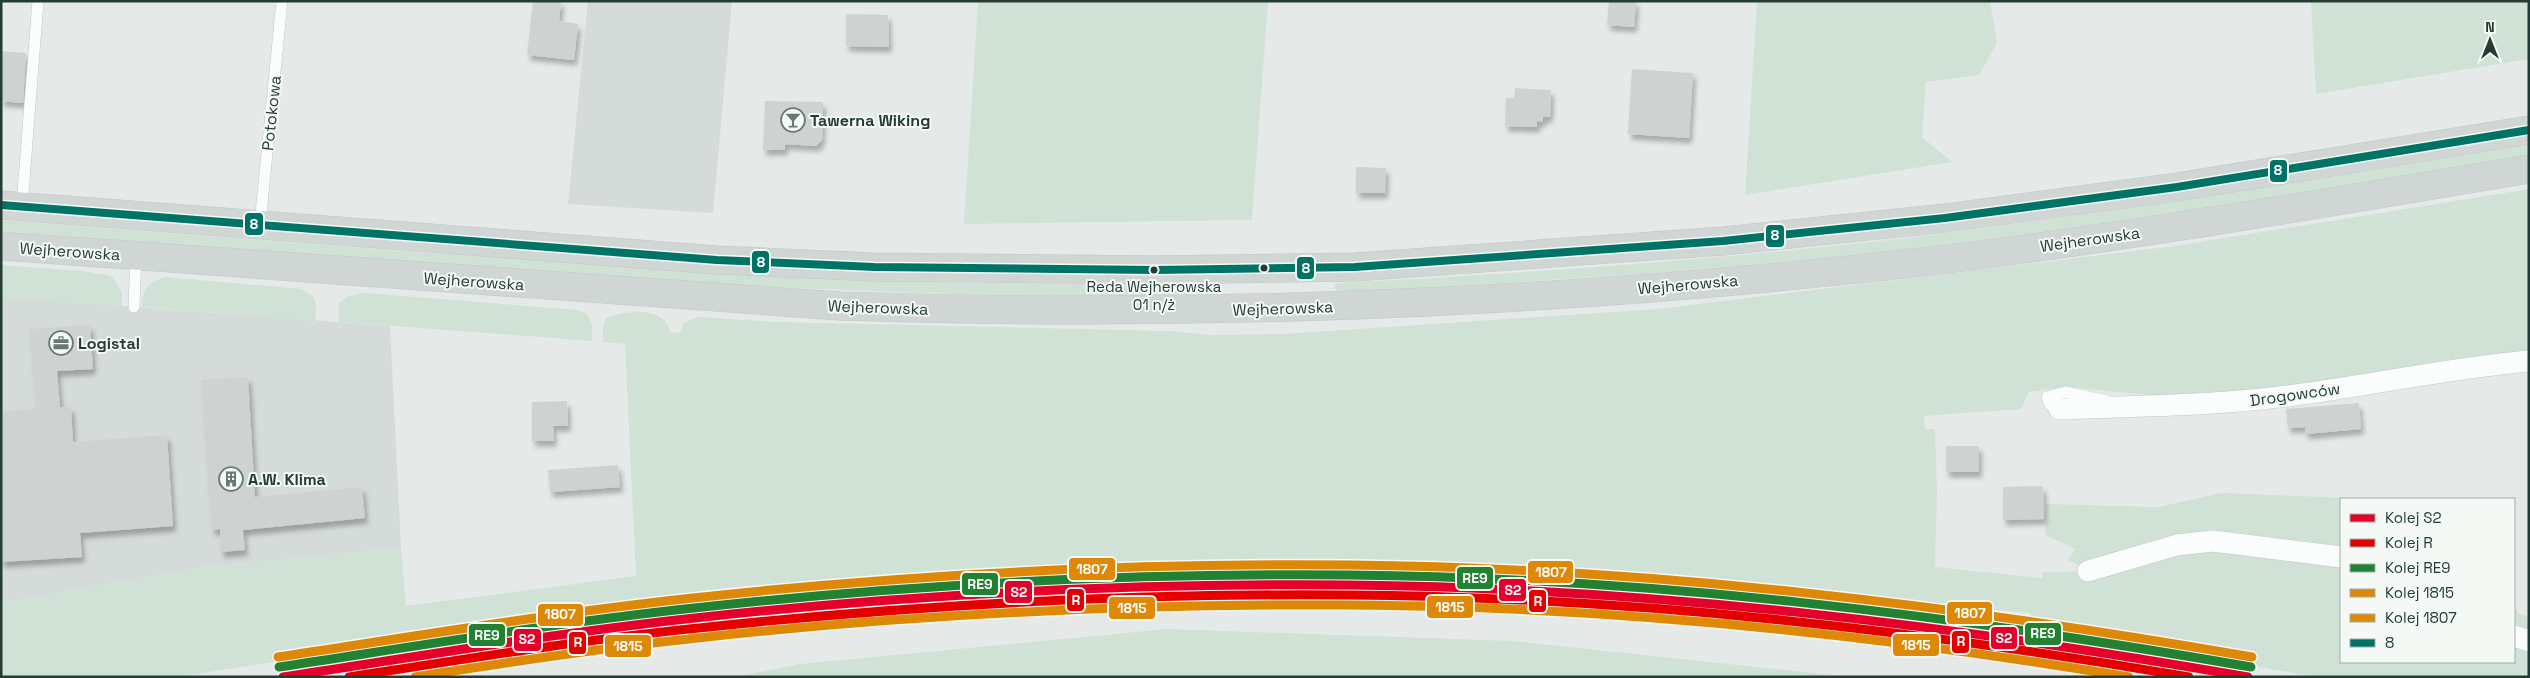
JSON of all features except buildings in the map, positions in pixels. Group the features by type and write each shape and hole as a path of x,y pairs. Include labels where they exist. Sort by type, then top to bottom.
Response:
{"main road":[{"path":"12,205 717,260 874,267 1155,270 1282,269 1440,263 1819,233 2177,187 2529,130"},
{"name":"Wejherowska","path":"1,246 840,306 976,310 1178,311 1284,309 1516,298 1708,283 1933,260 2181,226 2529,170"},
{"path":"1282,269 1284,309"}],"street":[{"name":"Drogowców","path":"2059,408 2219,403 2288,396 2430,373 2529,361"},
{"path":"2088,571 2177,545 2213,541 2340,557"},
{"path":"2515,636 2529,641"}],"lane":[{"path":"12,205 38,1"},
{"name":"Potokowa","path":"260,224 282,1"},
{"path":"134,307 136,256"}],"shaded area":[{"path":"588,1 732,1 713,213 568,204"},
{"path":"1,297 390,326 401,548 199,568 1,603"}],"green space":[{"path":"978,1 1268,1 1252,220 964,224"},
{"path":"1757,1 1990,1 1997,43 1979,75 1926,82 1922,137 1952,162 1745,195"},
{"path":"2311,1 2529,1 2529,59 2316,94"},
{"path":"2529,144 2529,155 2367,182 2043,232 1880,252 1677,271 1339,293 1335,289 1335,285 1338,283 1630,264 1776,252 1921,236 2225,193"},
{"path":"2529,189 2529,357 2467,362 2446,360 2258,392 2170,397 2064,387 2029,392 2021,409 1924,416 1925,429 1935,429 1937,490 1935,567 2042,578 2043,572 2107,571 2190,546 2340,561 2340,663 2515,663 2515,642 2529,646 2529,677 2320,677 2025,629 2031,613 1513,571 1165,569 949,578 727,599 572,617 175,677 1,677 1,603 199,568 401,548 406,606 636,576 625,344 603,342 603,326 606,318 623,313 643,312 653,314 661,317 667,323 670,332 680,333 683,323 698,317 776,322 1169,331 1210,335 1283,334 1657,309 2175,246"},
{"path":"1,220 416,252 835,279 979,283 1188,284 1188,296 1039,296 891,292 594,276 1,231"},
{"path":"1,265 82,271 112,276 122,293 122,306 1,297"},
{"path":"165,277 302,289 313,296 316,305 315,327 308,320 142,307 143,295 147,287"},
{"path":"365,293 578,310 587,314 592,324 592,341 342,322 338,328 339,303 348,296"},
{"path":"2221,493 2347,498 2340,498 2340,552 2264,544 2078,565 2068,560 2075,549 2045,535 2046,504 2159,507"},
{"path":"2515,609 2519,614 2529,617 2529,635 2515,628"},
{"path":"1167,629 1512,641 1851,677 734,677 800,664"}],"rail line":[{"name":"1807","path":"278,657 589,611 693,598 857,582 1103,568 1268,565 1464,568 1577,573 1690,582 1916,606 2028,621 2252,657"},
{"name":"RE9","path":"279,667 590,621 694,608 857,592 1103,578 1268,575 1463,578 1577,583 1690,592 1915,616 2027,631 2251,667"},
{"name":"S2","path":"283,677 592,631 695,618 858,602 1104,588 1268,585 1463,588 1576,593 1688,602 1913,626 2025,641 2248,677"},
{"name":"R","path":"349,677 611,638 780,620 1023,602 1104,598 1267,595 1454,597 1665,609 1876,630 1980,644 2189,677"},
{"name":"1815","path":"415,677 627,646 860,623 1022,612 1265,605 1444,607 1543,611 1739,625 1935,648 2129,677"}],"transit line":[{"name":"8","path":"1,205 717,260 874,267 1155,270 1355,267 1723,241 1945,218 2177,187 2529,130"}],"place":[{"name":"Tawerna Wiking","path":"793,120"},
{"name":"Reda Wejherowska 01 n/ż","path":"1154,270"},
{"name":"Logistal","path":"61,343"},
{"name":"A.W. Klima","path":"231,479"}]}
